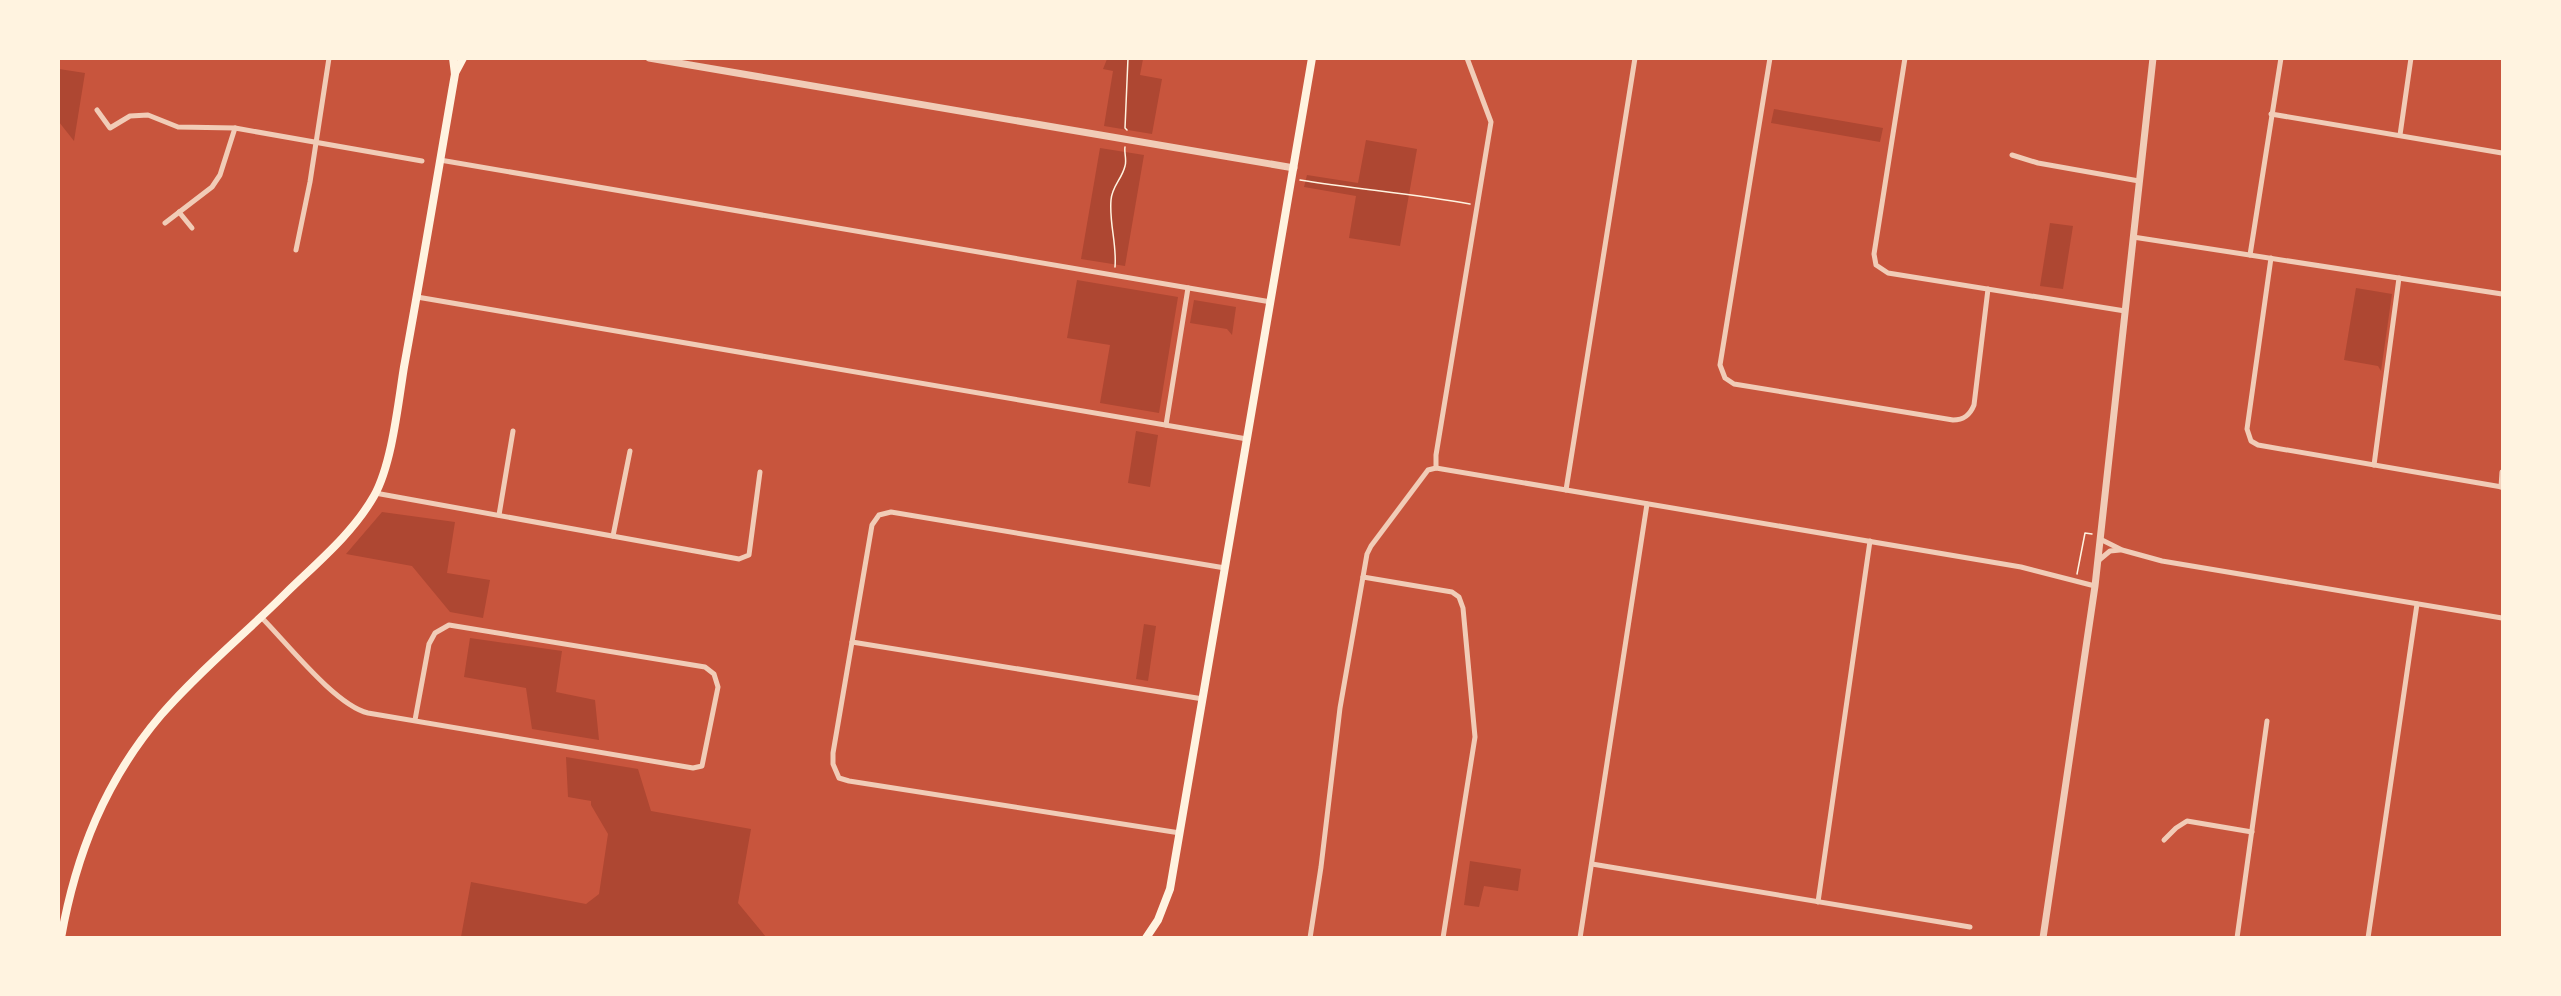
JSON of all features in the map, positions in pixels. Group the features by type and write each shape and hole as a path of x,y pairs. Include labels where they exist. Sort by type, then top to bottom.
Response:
{"main road":[{"path":"61,938 70,892 82,849 115,778 162,714 346,532 375,493 389,448 417,297 454,74 453,58"},
{"path":"454,74 463,58"},
{"path":"1146,938 1158,920 1170,889 1312,58"}],"street":[{"path":"296,250 329,58"},
{"path":"649,58 1294,168"},
{"path":"1436,468 1436,455 1491,120 1467,58"},
{"path":"1566,490 1635,58"},
{"path":"1770,58 1720,365 1725,378 1734,384 1953,420 1962,419 1968,416 1974,405 1988,290"},
{"path":"1905,58 1874,254 1875,263 1881,270 1988,290 2125,311"},
{"path":"2043,938 2096,586 2153,58"},
{"path":"2250,255 2281,58"},
{"path":"2400,135 2411,58"},
{"path":"97,110 110,128 129,116 148,115 178,127 235,128 422,161"},
{"path":"2271,114 2502,153"},
{"path":"165,223 212,188 220,175 235,128"},
{"path":"2012,155 2038,163 2139,181"},
{"path":"440,160 1271,302"},
{"path":"179,212 192,228"},
{"path":"2133,237 2502,294"},
{"path":"2271,258 2248,436 2258,445 2502,487 2502,472"},
{"path":"2374,465 2399,278"},
{"path":"1166,425 1188,288"},
{"path":"417,297 1247,439"},
{"path":"499,515 513,431"},
{"path":"613,536 630,451"},
{"path":"1310,938 1340,708 1363,577 1371,546 1422,475 1436,468 2020,567 2096,586"},
{"path":"375,493 739,560 749,555 760,472"},
{"path":"1580,938 1647,504"},
{"path":"1180,833 849,781 839,778 835,773 833,753 872,525 879,515 891,512 1225,568"},
{"path":"2100,539 2122,550 2162,561 2502,618"},
{"path":"1818,902 1870,541"},
{"path":"2098,561 2110,551 2122,550"},
{"path":"1363,577 1452,592 1459,597 1463,608 1475,737 1443,938"},
{"path":"2368,938 2417,604"},
{"path":"261,617 337,695 352,707 368,712 693,768 702,766 718,687 714,674 705,667 449,625 435,633 429,644 415,720"},
{"path":"852,642 1203,699"},
{"path":"2237,938 2267,721"},
{"path":"2164,840 2187,821 2252,832"},
{"path":"1592,864 1970,927"}],"path":[{"path":"1114,275 1116,243 1110,212 1111,196 1113,187 1126,166 1128,58"},
{"path":"1292,179 1409,194 1477,206"},
{"path":"2077,571 2085,533"}],"shaded area":[{"path":"1107,59 1143,59 1140,75 1162,79 1152,134 1104,126 1113,71 1103,69"},
{"path":"59,69 85,73 74,141 59,122"},
{"path":"1774,109 1883,128 1880,142 1771,123"},
{"path":"1366,140 1417,149 1400,246 1349,238 1356,196 1304,187 1307,175 1358,183"},
{"path":"1100,148 1144,155 1125,266 1081,259"},
{"path":"2050,223 2073,226 2063,289 2040,286"},
{"path":"1077,280 1178,297 1159,413 1100,403 1110,345 1067,338"},
{"path":"2356,288 2392,294 2381,371 2378,366 2344,360"},
{"path":"1194,300 1236,307 1232,335 1227,329 1190,323"},
{"path":"1136,431 1158,435 1150,487 1128,483"},
{"path":"382,512 455,522 447,573 490,580 483,618 450,612 412,566 346,554"},
{"path":"1144,624 1156,626 1148,681 1136,679"},
{"path":"470,638 562,651 556,692 595,700 599,740 532,729 526,688 464,677"},
{"path":"566,757 638,769 651,811 751,829 738,903 766,937 461,937 471,882 586,904 599,894 608,834 591,805 591,801 568,797"},
{"path":"1470,861 1521,869 1518,891 1484,886 1479,907 1464,905"}]}
